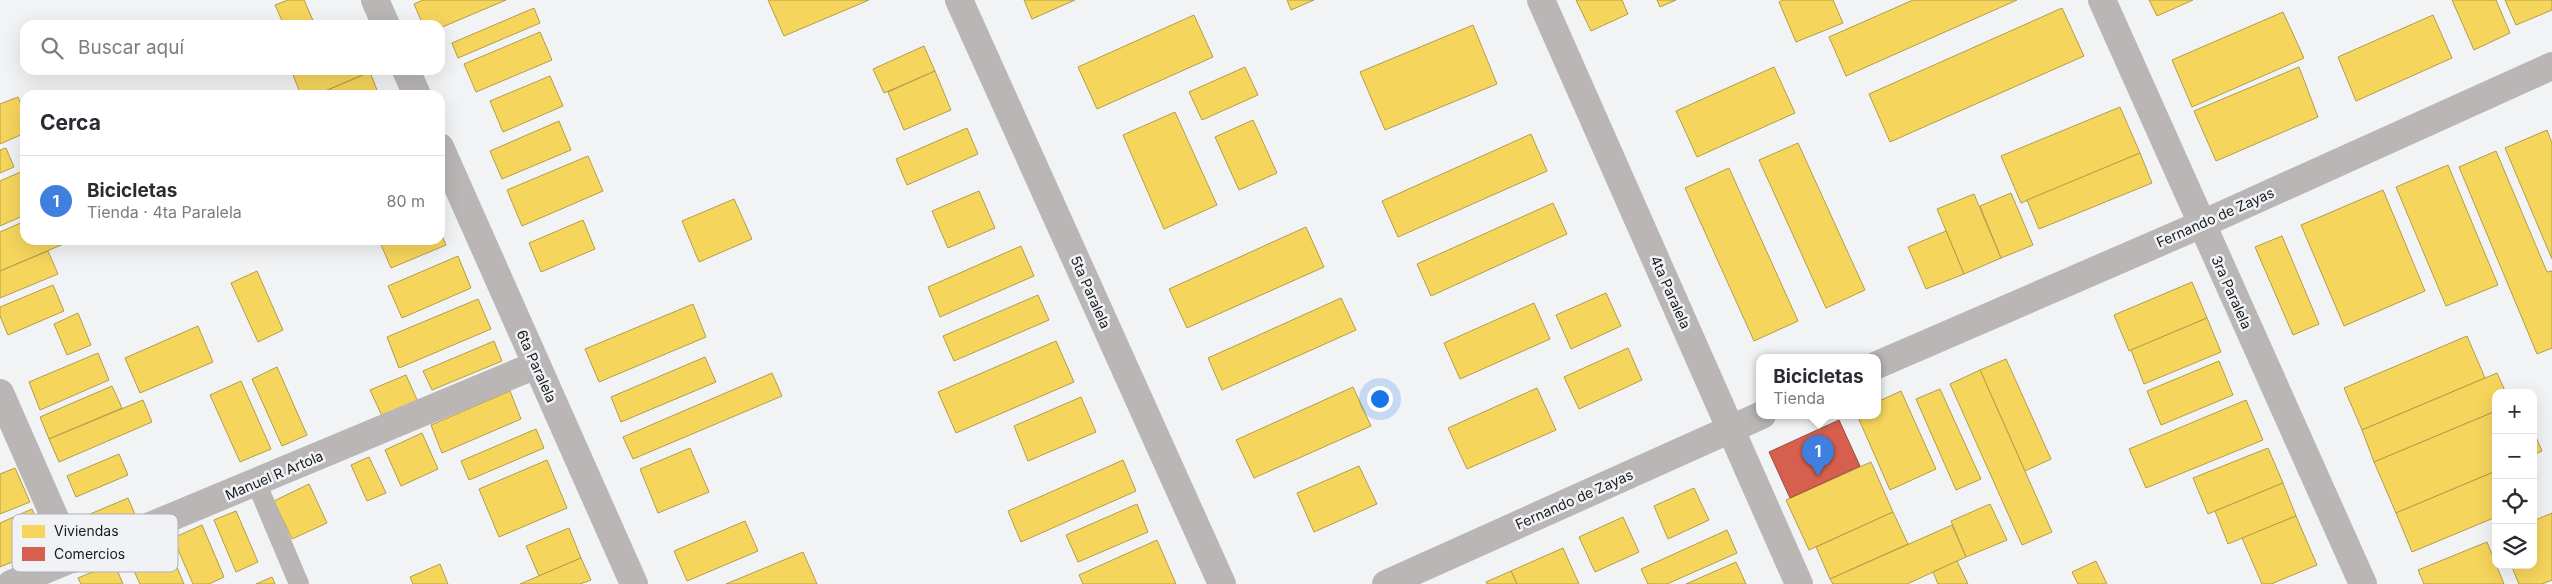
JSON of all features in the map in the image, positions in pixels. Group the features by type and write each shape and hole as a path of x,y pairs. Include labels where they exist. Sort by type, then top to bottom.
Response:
{"street":[{"path":"375,0 384,20"},
{"name":"5ta Paralela","path":"960,0 1222,584"},
{"name":"4ta Paralela","path":"1541,0 1732,428 1799,584"},
{"name":"3ra Paralela","path":"2102,0 2363,584"},
{"name":"Fernando de Zayas","path":"1881,363 2202,224 2552,66"},
{"path":"408,75 415,90"},
{"name":"6ta Paralela","path":"445,158 634,584"},
{"name":"Manuel R Artola","path":"178,515 536,365"},
{"path":"0,393 53,514"},
{"name":"Fernando de Zayas","path":"1386,584 1756,418"},
{"name":"Manuel R Artola","path":"11,584 41,572"}],"lane":[{"path":"256,482 299,584"}],"building: Viviendas":[{"path":"288,0 304,0 313,20 282,20 275,5"},
{"path":"423,0 506,0 445,26 445,20 421,20 414,4"},
{"path":"768,0 869,0 784,36"},
{"path":"1024,0 1075,0 1032,19"},
{"path":"1287,0 1314,0 1291,10"},
{"path":"1576,0 1622,0 1628,14 1591,31"},
{"path":"1657,0 1676,0 1660,7"},
{"path":"1783,0 1833,0 1843,23 1796,42 1779,2"},
{"path":"1913,0 2017,0 1846,76 1829,37"},
{"path":"2149,0 2193,0 2157,16"},
{"path":"2452,0 2496,0 2510,33 2474,50"},
{"path":"2505,0 2552,0 2552,10 2516,25"},
{"path":"534,8 540,23 458,58 452,43"},
{"path":"2062,8 2084,56 1890,142 1869,94"},
{"path":"2283,12 2304,58 2192,107 2172,60"},
{"path":"1194,15 1213,57 1097,109 1078,67"},
{"path":"2433,15 2452,58 2356,101 2338,57"},
{"path":"1473,25 1497,84 1385,130 1360,72"},
{"path":"540,32 552,60 476,92 464,64"},
{"path":"924,46 935,71 884,93 873,69"},
{"path":"1245,67 1258,95 1202,120 1189,92"},
{"path":"1774,67 1795,113 1697,157 1676,111"},
{"path":"2299,67 2318,117 2216,161 2194,111"},
{"path":"935,71 951,110 904,130 888,92"},
{"path":"293,75 362,75 328,90 299,90"},
{"path":"363,75 371,75 377,90 328,90"},
{"path":"550,76 563,106 503,132 490,101"},
{"path":"18,97 20,102 20,135 0,144 0,104"},
{"path":"2120,107 2140,153 2021,203 2001,156"},
{"path":"1175,112 1217,205 1164,229 1123,135"},
{"path":"1253,120 1277,173 1239,190 1215,137"},
{"path":"559,121 571,150 502,179 490,151"},
{"path":"967,128 978,154 907,185 896,159"},
{"path":"2547,130 2552,143 2552,259 2505,148"},
{"path":"1531,134 1547,171 1398,237 1382,201"},
{"path":"1798,143 1865,290 1826,308 1759,160"},
{"path":"6,148 14,167 0,173 0,150"},
{"path":"2496,151 2547,272 2552,271 2552,348 2537,354 2459,167"},
{"path":"2140,153 2152,183 2039,229 2027,200"},
{"path":"588,156 603,191 522,226 507,190"},
{"path":"2448,165 2498,285 2446,306 2396,187"},
{"path":"1729,168 1798,321 1754,341 1685,188"},
{"path":"20,172 20,217 0,226 0,181"},
{"path":"2383,190 2425,291 2344,326 2301,225"},
{"path":"979,191 995,228 948,248 932,211"},
{"path":"2011,193 2033,245 2001,258 1980,206"},
{"path":"1974,194 2001,258 1964,274 1937,209"},
{"path":"734,199 752,239 699,262 682,221"},
{"path":"1553,203 1567,234 1431,296 1417,264"},
{"path":"583,220 595,249 541,272 529,243"},
{"path":"20,223 20,245 61,245 0,271 0,232"},
{"path":"1306,227 1324,267 1187,328 1169,289"},
{"path":"1946,231 1964,274 1926,289 1908,247"},
{"path":"2282,236 2319,324 2293,335 2255,247"},
{"path":"445,243 446,245 391,268 381,245 445,245"},
{"path":"1021,246 1034,276 940,317 928,287"},
{"path":"48,251 58,274 0,298 0,271"},
{"path":"458,256 471,288 402,318 388,286"},
{"path":"257,271 283,330 258,342 231,283"},
{"path":"2192,282 2207,318 2129,351 2114,315"},
{"path":"53,285 64,311 8,335 0,316 0,307"},
{"path":"1606,293 1621,326 1571,349 1556,315"},
{"path":"1038,295 1049,320 954,361 943,336"},
{"path":"1341,298 1356,330 1222,390 1208,358"},
{"path":"478,299 491,329 399,368 387,337"},
{"path":"1534,303 1550,339 1460,379 1444,343"},
{"path":"693,304 706,337 599,382 585,349"},
{"path":"78,313 91,345 67,355 54,324"},
{"path":"2207,318 2221,352 2144,384 2131,350"},
{"path":"198,326 213,362 140,393 125,358"},
{"path":"2467,336 2485,378 2362,430 2344,388"},
{"path":"494,341 502,361 432,390 423,371"},
{"path":"1056,341 1074,382 956,433 938,392"},
{"path":"1628,348 1642,380 1579,409 1564,377"},
{"path":"98,353 109,380 40,410 29,382"},
{"path":"705,357 716,382 621,422 611,397"},
{"path":"2006,359 2051,459 2025,471 1980,370"},
{"path":"2219,361 2233,395 2161,425 2147,391"},
{"path":"277,367 307,435 282,446 252,379"},
{"path":"1980,370 2052,532 2022,545 1950,384"},
{"path":"772,373 782,396 633,459 623,437"},
{"path":"2497,373 2504,389 2492,389 2492,413 2374,462 2362,430"},
{"path":"406,375 418,402 383,418 370,390"},
{"path":"241,381 271,449 240,462 210,395"},
{"path":"112,386 122,408 49,439 40,417"},
{"path":"1353,387 1371,426 1254,478 1236,440"},
{"path":"1537,388 1556,430 1467,469 1448,428"},
{"path":"1940,389 1981,479 1956,490 1916,399"},
{"path":"510,391 521,419 442,453 431,425"},
{"path":"1901,391 1936,469 1890,490 1859,419 1881,419 1881,400"},
{"path":"1081,397 1096,432 1028,461 1014,426"},
{"path":"143,400 152,422 59,462 49,439"},
{"path":"2246,400 2263,440 2146,488 2129,449"},
{"path":"2492,413 2492,473 2396,513 2374,462"},
{"path":"536,429 544,448 469,480 461,461"},
{"path":"422,433 438,469 401,486 385,450"},
{"path":"2537,439 2542,451 2537,453"},
{"path":"690,448 709,492 658,513 640,469"},
{"path":"2268,448 2283,483 2208,514 2193,478"},
{"path":"119,454 128,475 76,497 67,476"},
{"path":"369,457 386,493 367,501 351,465"},
{"path":"547,460 567,508 499,537 479,489"},
{"path":"1123,460 1136,491 1021,542 1008,511"},
{"path":"1871,462 1893,512 1809,550 1786,500"},
{"path":"1359,466 1377,504 1314,532 1297,493"},
{"path":"15,468 30,502 0,514 0,474"},
{"path":"2492,473 2492,519 2412,552 2396,513"},
{"path":"2283,483 2296,516 2228,544 2215,511"},
{"path":"309,484 327,523 292,539 274,501"},
{"path":"1694,488 1709,520 1668,539 1654,506"},
{"path":"128,498 135,514 90,514"},
{"path":"1137,504 1148,532 1078,562 1066,535"},
{"path":"1990,504 2007,540 1966,557 1951,521"},
{"path":"32,509 34,514 21,514"},
{"path":"236,511 258,562 236,572 214,520"},
{"path":"1893,512 1908,544 1830,579 1816,547"},
{"path":"2552,513 2552,580 2542,584 2519,584 2513,569 2537,569 2537,519"},
{"path":"2296,516 2317,565 2271,584 2262,584 2242,538"},
{"path":"1623,517 1639,552 1595,572 1579,537"},
{"path":"12,518 12,562 0,567 0,523"},
{"path":"745,521 758,551 687,581 674,551"},
{"path":"202,525 224,577 209,584 193,584 178,550 178,536"},
{"path":"1952,525 1966,557 1907,584 1833,584 1830,579"},
{"path":"569,528 581,558 539,576 526,546"},
{"path":"1727,530 1737,553 1667,584 1648,584 1641,569"},
{"path":"1157,540 1176,584 1083,584 1079,575"},
{"path":"2487,542 2492,554 2492,569 2498,569 2504,584 2424,584 2418,570"},
{"path":"1563,548 1579,584 1517,584 1511,571"},
{"path":"803,552 817,584 726,584"},
{"path":"581,558 591,580 580,584 520,584"},
{"path":"1957,561 1968,584 1938,584 1933,572"},
{"path":"2096,561 2107,584 2078,584 2072,572"},
{"path":"1736,562 1746,584 1686,584"},
{"path":"440,564 448,584 413,584 410,577"},
{"path":"178,570 184,584 140,584 135,572 178,572"},
{"path":"1511,571 1517,584 1487,584 1486,582"},
{"path":"92,572 118,572 123,584 81,584 78,578"},
{"path":"272,577 275,584 256,584"}],"building: Comercios":[{"path":"1839,420 1860,466 1790,498 1769,452"}],"place":[{"name":"Bicicletas","path":"1818,476"}]}
